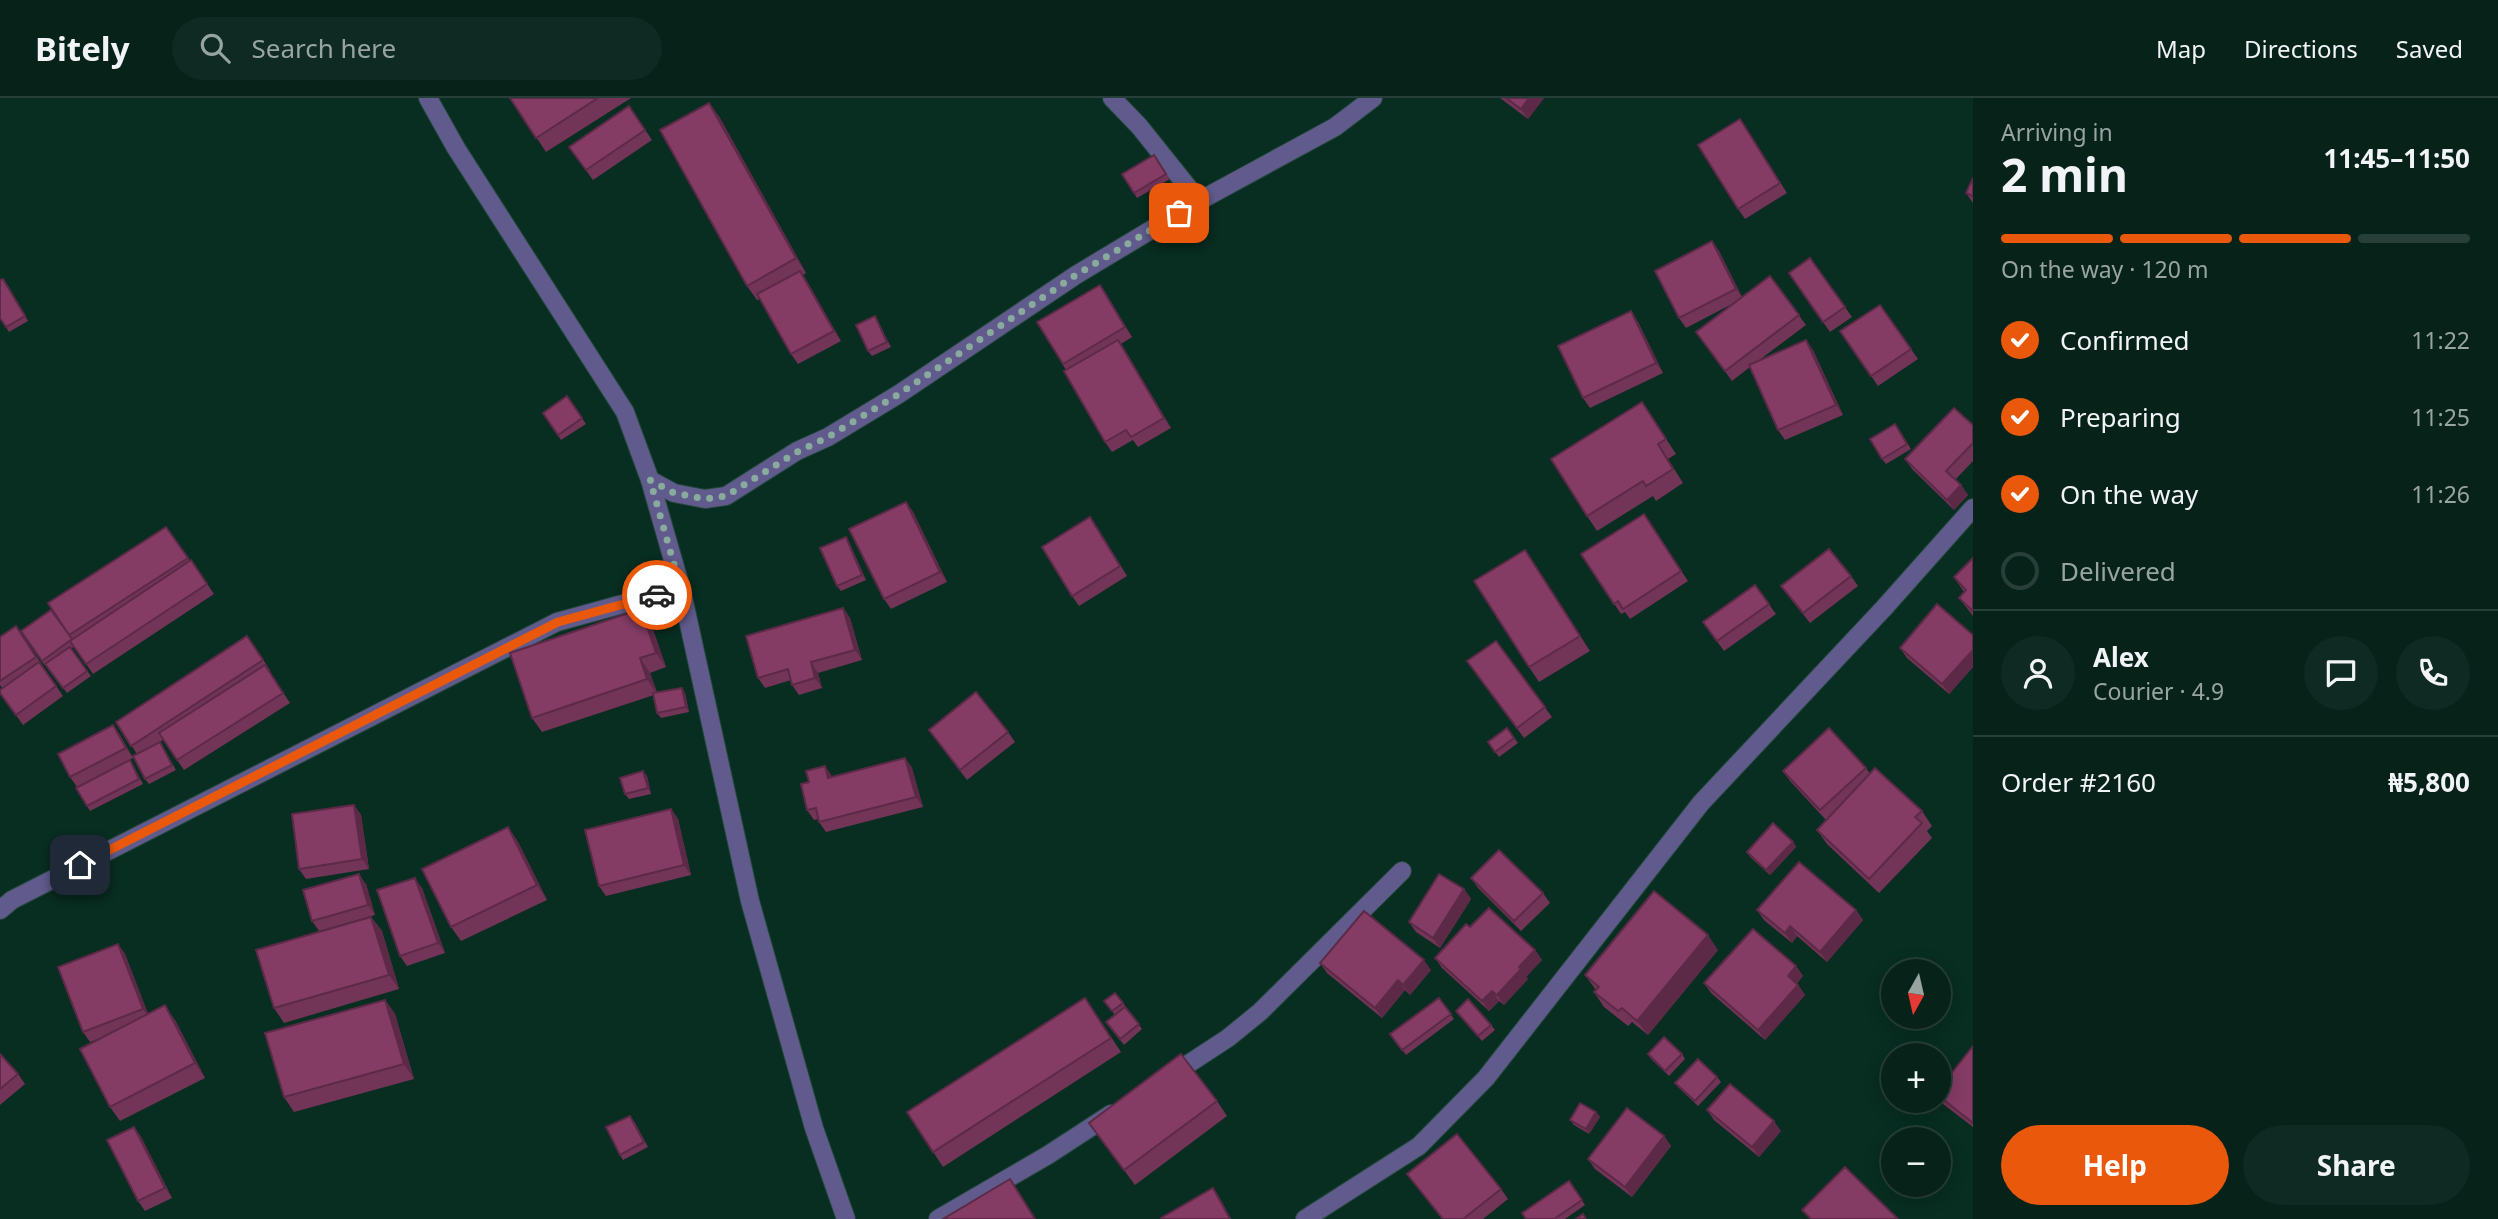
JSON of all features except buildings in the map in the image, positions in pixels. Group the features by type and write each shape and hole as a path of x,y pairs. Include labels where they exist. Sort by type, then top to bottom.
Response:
{"street":[{"path":"428,98 456,148 625,412 650,480 681,589 750,901 814,1128 846,1219"},
{"path":"1112,98 1139,126 1199,201"},
{"path":"650,480 674,493 705,499 726,496 899,394 1076,275 1199,201 1335,127 1373,98"},
{"path":"1305,1219 1419,1146 1486,1078 1701,803 1884,608 1973,508"},
{"path":"0,910 12,900 558,622 681,589"},
{"path":"1159,1083 1227,1038 1260,1012 1402,871"},
{"path":"938,1219 1048,1155 1126,1104"}],"way so far":[{"path":"657,595 681,589 650,480 674,493 705,499 726,496 899,394 1076,275 1179,213"}],"route":[{"path":"80,865 558,622 657,595"}]}
